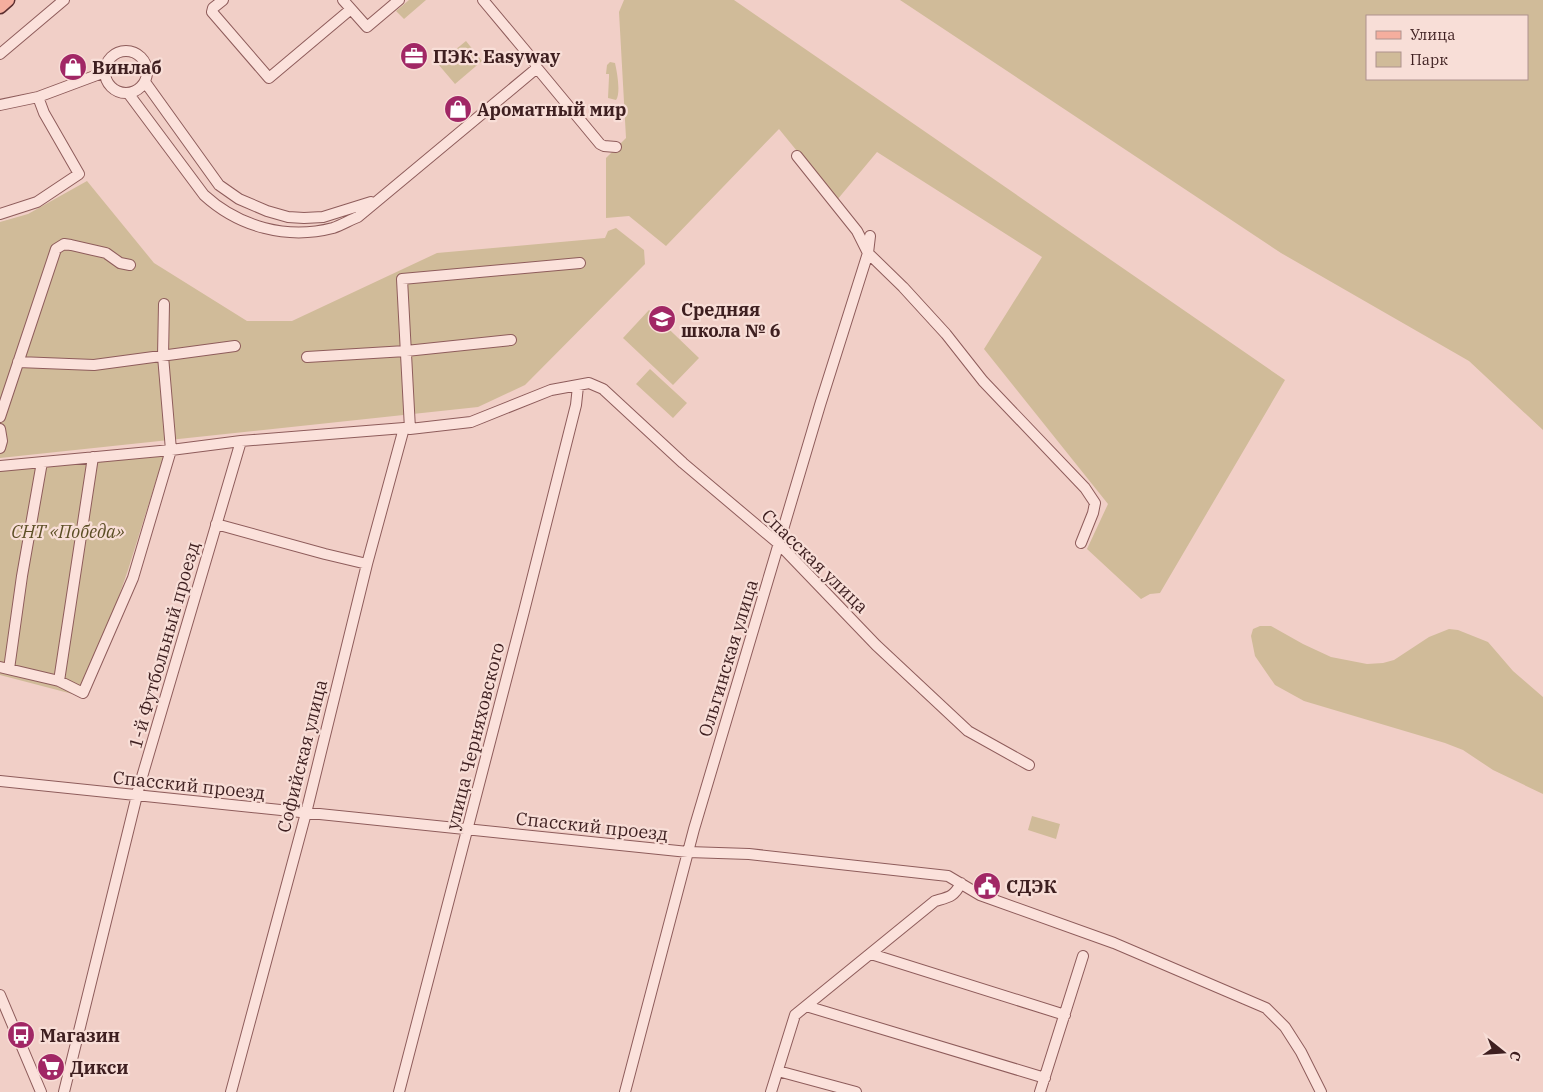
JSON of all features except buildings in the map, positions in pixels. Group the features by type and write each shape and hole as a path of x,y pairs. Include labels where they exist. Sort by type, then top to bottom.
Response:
{"street":[{"path":"0,54 64,0"},
{"path":"223,0 212,10 269,78 351,9"},
{"path":"343,0 367,27 399,0"},
{"path":"484,0 600,144 616,147"},
{"path":"127,50 134,52 140,56 147,68 145,82 135,92 128,93 114,90 106,79 105,72 109,59 114,54 127,50"},
{"path":"128,93 204,195 231,215 250,225 293,233 316,232 335,227 358,217 537,68"},
{"path":"0,105 38,97 105,72"},
{"path":"145,82 219,185 239,199 267,211 288,217 304,218 323,217 379,199"},
{"path":"0,214 37,202 79,174 44,113 38,97"},
{"path":"797,156 857,231 868,253 904,286 946,334 983,381 1085,488 1095,503 1081,543"},
{"name":"Ольгинская улица","path":"625,1092 688,852 820,405 868,253 870,236"},
{"path":"0,417 56,249 64,244 71,245 106,254 120,263 130,265"},
{"name":"Софийская улица","path":"230,1092 306,813 367,564 407,428 406,352 402,279 580,263"},
{"path":"42,462 5,668 59,682 83,693 133,578 171,450 163,356 164,304"},
{"path":"307,357 406,352 511,340"},
{"path":"18,362 94,365 235,346"},
{"name":"Спасская улица","path":"578,386 589,383 604,389 683,463 779,544 876,645 968,731 1029,765"},
{"path":"0,466 171,450 241,441 470,422 551,390 578,386"},
{"name":"улица Черняховского","path":"399,1092 574,414 578,386"},
{"path":"0,429 2,441 0,448"},
{"name":"1-й Футбольный проезд","path":"64,1092 137,796 241,441"},
{"path":"59,682 93,457"},
{"path":"216,524 367,564"},
{"name":"Спасский проезд","path":"0,781 468,830 688,852 749,854 948,876 980,895 1114,943 1266,1008 1285,1027 1301,1052 1321,1092"},
{"path":"772,1092 795,1015 935,901 956,892 961,883"},
{"path":"871,954 1064,1015"},
{"path":"1040,1092 1083,956"},
{"path":"0,995 41,1092"},
{"path":"806,1006 1045,1078"},
{"path":"778,1071 856,1092"}],"green space":[{"path":"409,0 426,0 404,19 396,11"},
{"path":"624,0 734,0 1285,380 1160,593 1150,594 1141,599 1087,549 1108,504 984,349 1042,257 877,152 837,200 779,129 666,246 629,216 606,218 606,158 626,138 619,12"},
{"path":"900,0 1543,0 1543,430 1469,361 1281,253"},
{"path":"466,41 482,61 455,84 438,64 450,55 454,55 455,50"},
{"path":"610,62 615,63 617,72 618,88 616,100 608,98 609,74 606,74 607,65"},
{"path":"87,181 154,263 247,321 292,321 437,253 605,238 608,231 616,228 644,250 645,264 525,385 478,407 0,458 0,222 28,214"},
{"path":"649,310 699,358 673,385 623,338"},
{"path":"650,369 687,403 673,418 636,384"},
{"name":"СНТ «Победа»","path":"164,455 128,570 84,697 0,675 0,468"},
{"path":"1260,626 1271,626 1331,657 1367,664 1394,660 1429,637 1449,629 1458,630 1488,642 1513,671 1543,697 1543,794 1493,770 1463,750 1304,701 1275,685 1255,656 1251,636 1253,629"},
{"path":"1032,816 1060,824 1056,839 1028,830"}],"place":[{"name":"ПЭК: Easyway","path":"414,56"},
{"name":"Винлаб","path":"73,67"},
{"name":"Ароматный мир","path":"458,109"},
{"name":"Средняя школа № 6","path":"662,319"},
{"name":"СДЭК","path":"987,886"},
{"name":"Магазин","path":"21,1035"},
{"name":"Дикси","path":"51,1067"}]}
